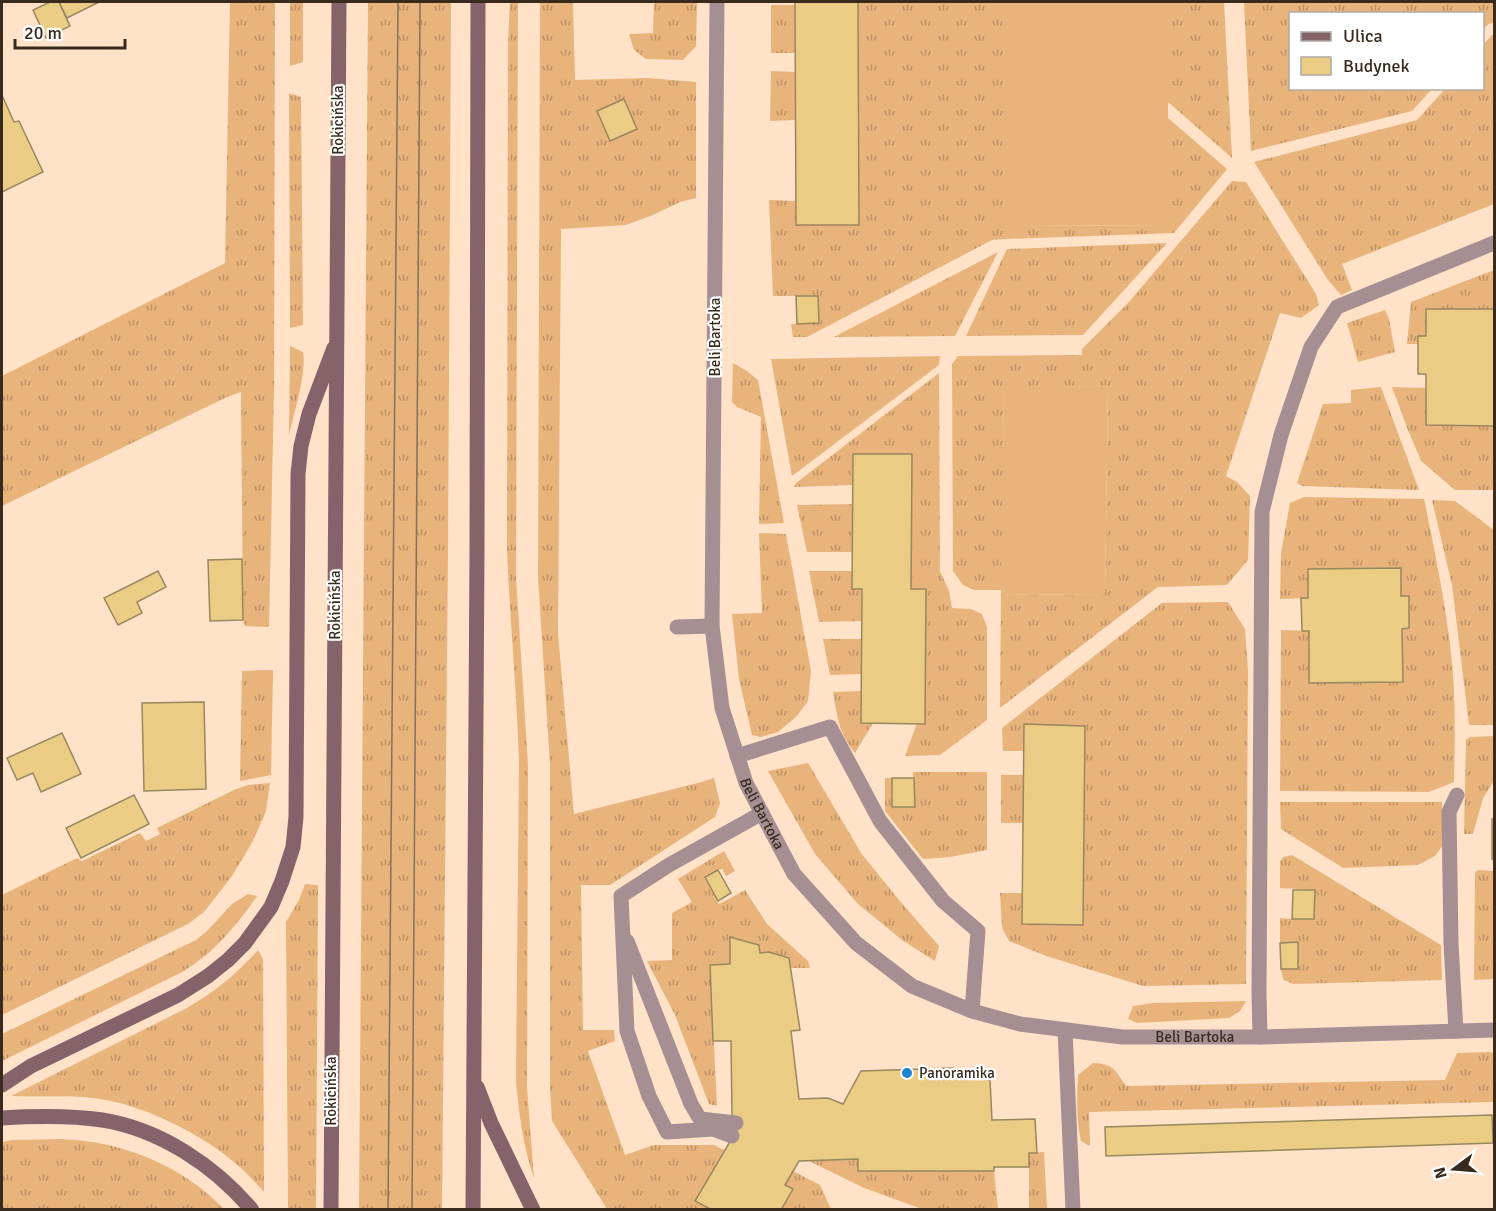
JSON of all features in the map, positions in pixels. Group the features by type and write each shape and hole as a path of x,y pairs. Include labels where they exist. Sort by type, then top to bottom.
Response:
{"main road":[{"name":"Rokicińska","path":"331,1209 339,2"},
{"path":"473,1209 478,2"},
{"path":"2,1085 31,1066 178,994 208,976 244,943 271,907 293,847 296,817 298,474 301,446 309,414 338,338"},
{"path":"474,1078 491,1123 533,1209"},
{"path":"2,1118 38,1115 65,1116 104,1120 135,1129 164,1141 199,1160 238,1193 252,1209"}],"street":[{"name":"Beli Bartoka","path":"717,2 712,626 722,708 746,783 794,874 856,943 912,986 972,1011 1020,1024 1122,1037 1260,1037 1494,1030"},
{"path":"1260,1037 1262,512 1281,435 1311,346 1337,307 1494,243"},
{"path":"678,627 712,626"},
{"path":"738,756 830,727 880,821 943,901 978,931 972,1011"},
{"path":"1456,1031 1451,944 1449,812 1458,795"},
{"path":"622,930 691,1104 700,1119 734,1129 668,1132 649,1096 627,1031 622,930 621,896 762,813"},
{"path":"1065,1030 1072,1209"}],"green space":[{"path":"230,2 275,2 274,390 269,627 245,626 243,620 241,392 2,506 2,376 225,263"},
{"path":"290,2 303,2 303,62 290,66"},
{"path":"368,2 451,2 442,1209 359,1209"},
{"path":"510,2 518,2 516,577 528,765 527,1088 534,1178 522,1130 516,1081 519,764 507,551"},
{"path":"540,2 573,2 575,80 647,78 696,82 696,198 680,202 626,225 561,229 558,634 574,814 714,778 720,803 715,817 610,885 581,885 583,1030 614,1030 615,1041 588,1051 625,1155 654,1145 714,1145 724,1150 696,1200 712,1209 607,1209 552,1121 550,1088 550,764 538,577","holes":["624,99 637,128 610,140 597,111"]},
{"path":"654,2 697,2 696,46 683,60 646,59 634,50 629,34 653,33"},
{"path":"858,2 1007,2 1008,225 1168,226 1168,118 1227,169 1174,233 992,240 807,337 793,337 791,324 819,323 818,296 773,296 769,200 796,201 796,225 859,225"},
{"path":"1007,2 1168,2 1168,226 1007,225"},
{"path":"1168,2 1224,2 1232,158 1168,102"},
{"path":"1244,2 1494,2 1494,23 1488,24 1484,29 1484,12 1289,12 1289,90 1431,90 1412,111 1251,151"},
{"path":"771,5 795,5 795,53 771,53"},
{"path":"1494,35 1494,204 1342,264 1352,290 1341,295 1328,280 1254,162 1417,120 1444,90 1484,90 1484,44"},
{"path":"771,71 795,72 796,120 770,121"},
{"path":"289,93 301,97 303,325 290,328"},
{"path":"1232,181 1246,182 1316,294 1319,305 1301,318 1280,313 1226,476 1237,482 1250,496 1248,560 1227,585 1158,587 1000,708 1001,594 1105,595 1108,387 1004,386 1002,590 974,590 963,585 953,571 952,364 958,356 1082,355 1082,349 1128,303"},
{"path":"1167,243 1083,335 966,336 1007,249"},
{"path":"998,252 955,336 834,337"},
{"path":"1494,270 1494,309 1426,309 1426,336 1418,336 1418,344 1407,344 1411,302"},
{"path":"1385,310 1389,319 1395,352 1358,362 1347,323"},
{"path":"290,346 303,352 304,360 289,435"},
{"path":"940,356 939,365 792,476 771,359"},
{"path":"733,363 758,380 784,523 759,524 761,417 737,407 732,402"},
{"path":"939,373 940,571 949,591 952,608 971,609 982,614 987,627 987,720 940,755 905,756 917,723 925,723 926,590 911,589 912,455 853,454 853,485 794,487 796,483"},
{"path":"1004,385 1108,387 1105,595 1001,594"},
{"path":"1381,387 1419,490 1302,486 1297,483 1323,404 1351,403 1351,390"},
{"path":"1392,387 1426,388 1426,425 1494,426 1494,490 1455,490 1421,461"},
{"path":"1304,497 1424,499 1442,590 1452,661 1455,713 1454,782 1429,792 1280,791 1281,630 1309,631 1309,683 1403,682 1402,629 1409,628 1409,596 1401,596 1401,568 1308,569 1308,598 1280,599 1281,553 1290,503"},
{"path":"1432,500 1455,501 1494,530 1494,725 1469,725 1452,585"},
{"path":"853,504 852,552 807,552 797,505"},
{"path":"759,533 786,534 811,671 808,701 796,717 778,732 761,737 752,735 739,679 732,614 762,613"},
{"path":"809,571 852,571 852,589 862,589 861,621 819,622"},
{"path":"1228,602 1245,629 1248,670 1246,984 1143,986 1046,956 1009,941 1002,928 1000,893 1022,893 1022,924 1083,924 1085,726 1024,724 1024,751 1003,751 1002,728 1162,603"},
{"path":"823,639 861,639 861,674 830,675"},
{"path":"273,670 271,775 240,781 242,671"},
{"path":"861,691 861,723 873,723 855,753 842,732 833,692"},
{"path":"1494,736 1494,781 1483,798 1473,834 1464,834 1466,740 1470,737"},
{"path":"808,763 861,853 939,946 935,961 902,940 858,904 815,854 768,771"},
{"path":"913,772 987,772 987,850 923,859 885,811 885,778 892,778 893,807 915,806"},
{"path":"1001,775 1023,775 1023,823 1001,823"},
{"path":"270,783 266,811 253,841 232,876 204,912 188,924 2,1015 2,895 77,858 82,861 140,833 146,841 160,834 157,828 236,789 248,785"},
{"path":"1280,802 1442,802 1443,845 1435,856 1418,865 1343,868 1281,829"},
{"path":"724,851 735,871 726,876 722,869 705,878 719,904 745,890 767,924 808,961 810,968 791,968 789,958 770,952 760,953 758,945 730,937 730,964 710,965 717,1106 709,1104 675,1015 647,961 672,960 672,913 692,902 678,879"},
{"path":"1292,855 1441,945 1442,980 1293,984 1283,979 1281,969 1298,969 1298,943 1280,943 1280,918 1292,919 1314,890 1280,888 1280,862 1283,857"},
{"path":"1478,870 1494,871 1494,979 1474,980 1475,873"},
{"path":"305,884 318,885 316,1209 288,1209 286,922"},
{"path":"248,894 257,896 224,938 194,965 2,1061 2,1034 196,940 232,904"},
{"path":"258,950 263,959 264,1192 221,1152 187,1130 150,1113 131,1106 94,1098 11,1096 187,1008 225,982"},
{"path":"1246,1001 1240,1011 1229,1018 1137,1023 1128,1019 1133,1006 1154,1003"},
{"path":"1457,1053 1494,1053 1494,1102 1089,1112 1090,1146 1081,1141 1079,1133 1078,1075 1093,1063 1110,1066 1126,1086 1445,1080"},
{"path":"61,1139 106,1145 149,1158 189,1180 224,1209 2,1209 2,1142"},
{"path":"1044,1152 1047,1209 1029,1209 1029,1153"},
{"path":"858,1159 858,1171 994,1171 998,1209 922,1209 864,1188 807,1160"},
{"path":"793,1171 820,1185 831,1209 781,1210 793,1189 785,1185"}],"building":[{"path":"50,2 59,2 70,26 46,38 33,10"},
{"path":"59,2 99,2 67,18"},
{"path":"795,2 858,2 859,225 796,225"},
{"path":"2,95 14,122 19,121 43,172 2,192"},
{"path":"624,99 637,129 610,141 597,111"},
{"path":"796,296 818,296 819,323 797,324"},
{"path":"1426,309 1494,309 1494,426 1426,425 1426,374 1418,374 1418,336 1426,336"},
{"path":"853,454 912,454 911,589 926,589 925,724 861,723 862,589 852,589"},
{"path":"242,559 243,620 210,621 208,560"},
{"path":"1401,568 1401,596 1409,596 1409,628 1402,629 1403,682 1309,683 1309,631 1302,631 1301,598 1308,598 1308,569"},
{"path":"158,571 166,587 137,602 142,613 118,625 104,598"},
{"path":"204,702 206,789 144,791 142,703"},
{"path":"1024,724 1085,726 1083,925 1022,924"},
{"path":"62,733 81,774 41,792 33,773 17,780 7,758"},
{"path":"892,778 914,778 915,807 892,807"},
{"path":"134,795 149,824 81,858 66,828"},
{"path":"1492,819 1494,819 1494,859 1492,859"},
{"path":"718,870 731,893 718,901 705,877"},
{"path":"1293,890 1315,890 1314,919 1292,919"},
{"name":"Panoramika","path":"730,937 759,945 760,953 769,952 789,958 800,1030 791,1031 799,1099 828,1098 843,1104 861,1071 953,1068 953,1074 977,1076 990,1080 992,1120 1035,1119 1037,1153 1029,1153 1029,1167 994,1167 994,1171 858,1171 858,1159 799,1161 785,1185 793,1189 781,1210 712,1210 695,1201 738,1128 732,1114 731,1041 713,1041 710,965 730,964"},
{"path":"1298,942 1298,969 1281,969 1280,943"},
{"path":"1492,1115 1493,1143 1106,1156 1105,1127"}],"tram line":[{"path":"388,1210 398,2"},
{"path":"412,1210 420,2"}],"place":[{"name":"Panoramika","path":"907,1073"}]}
